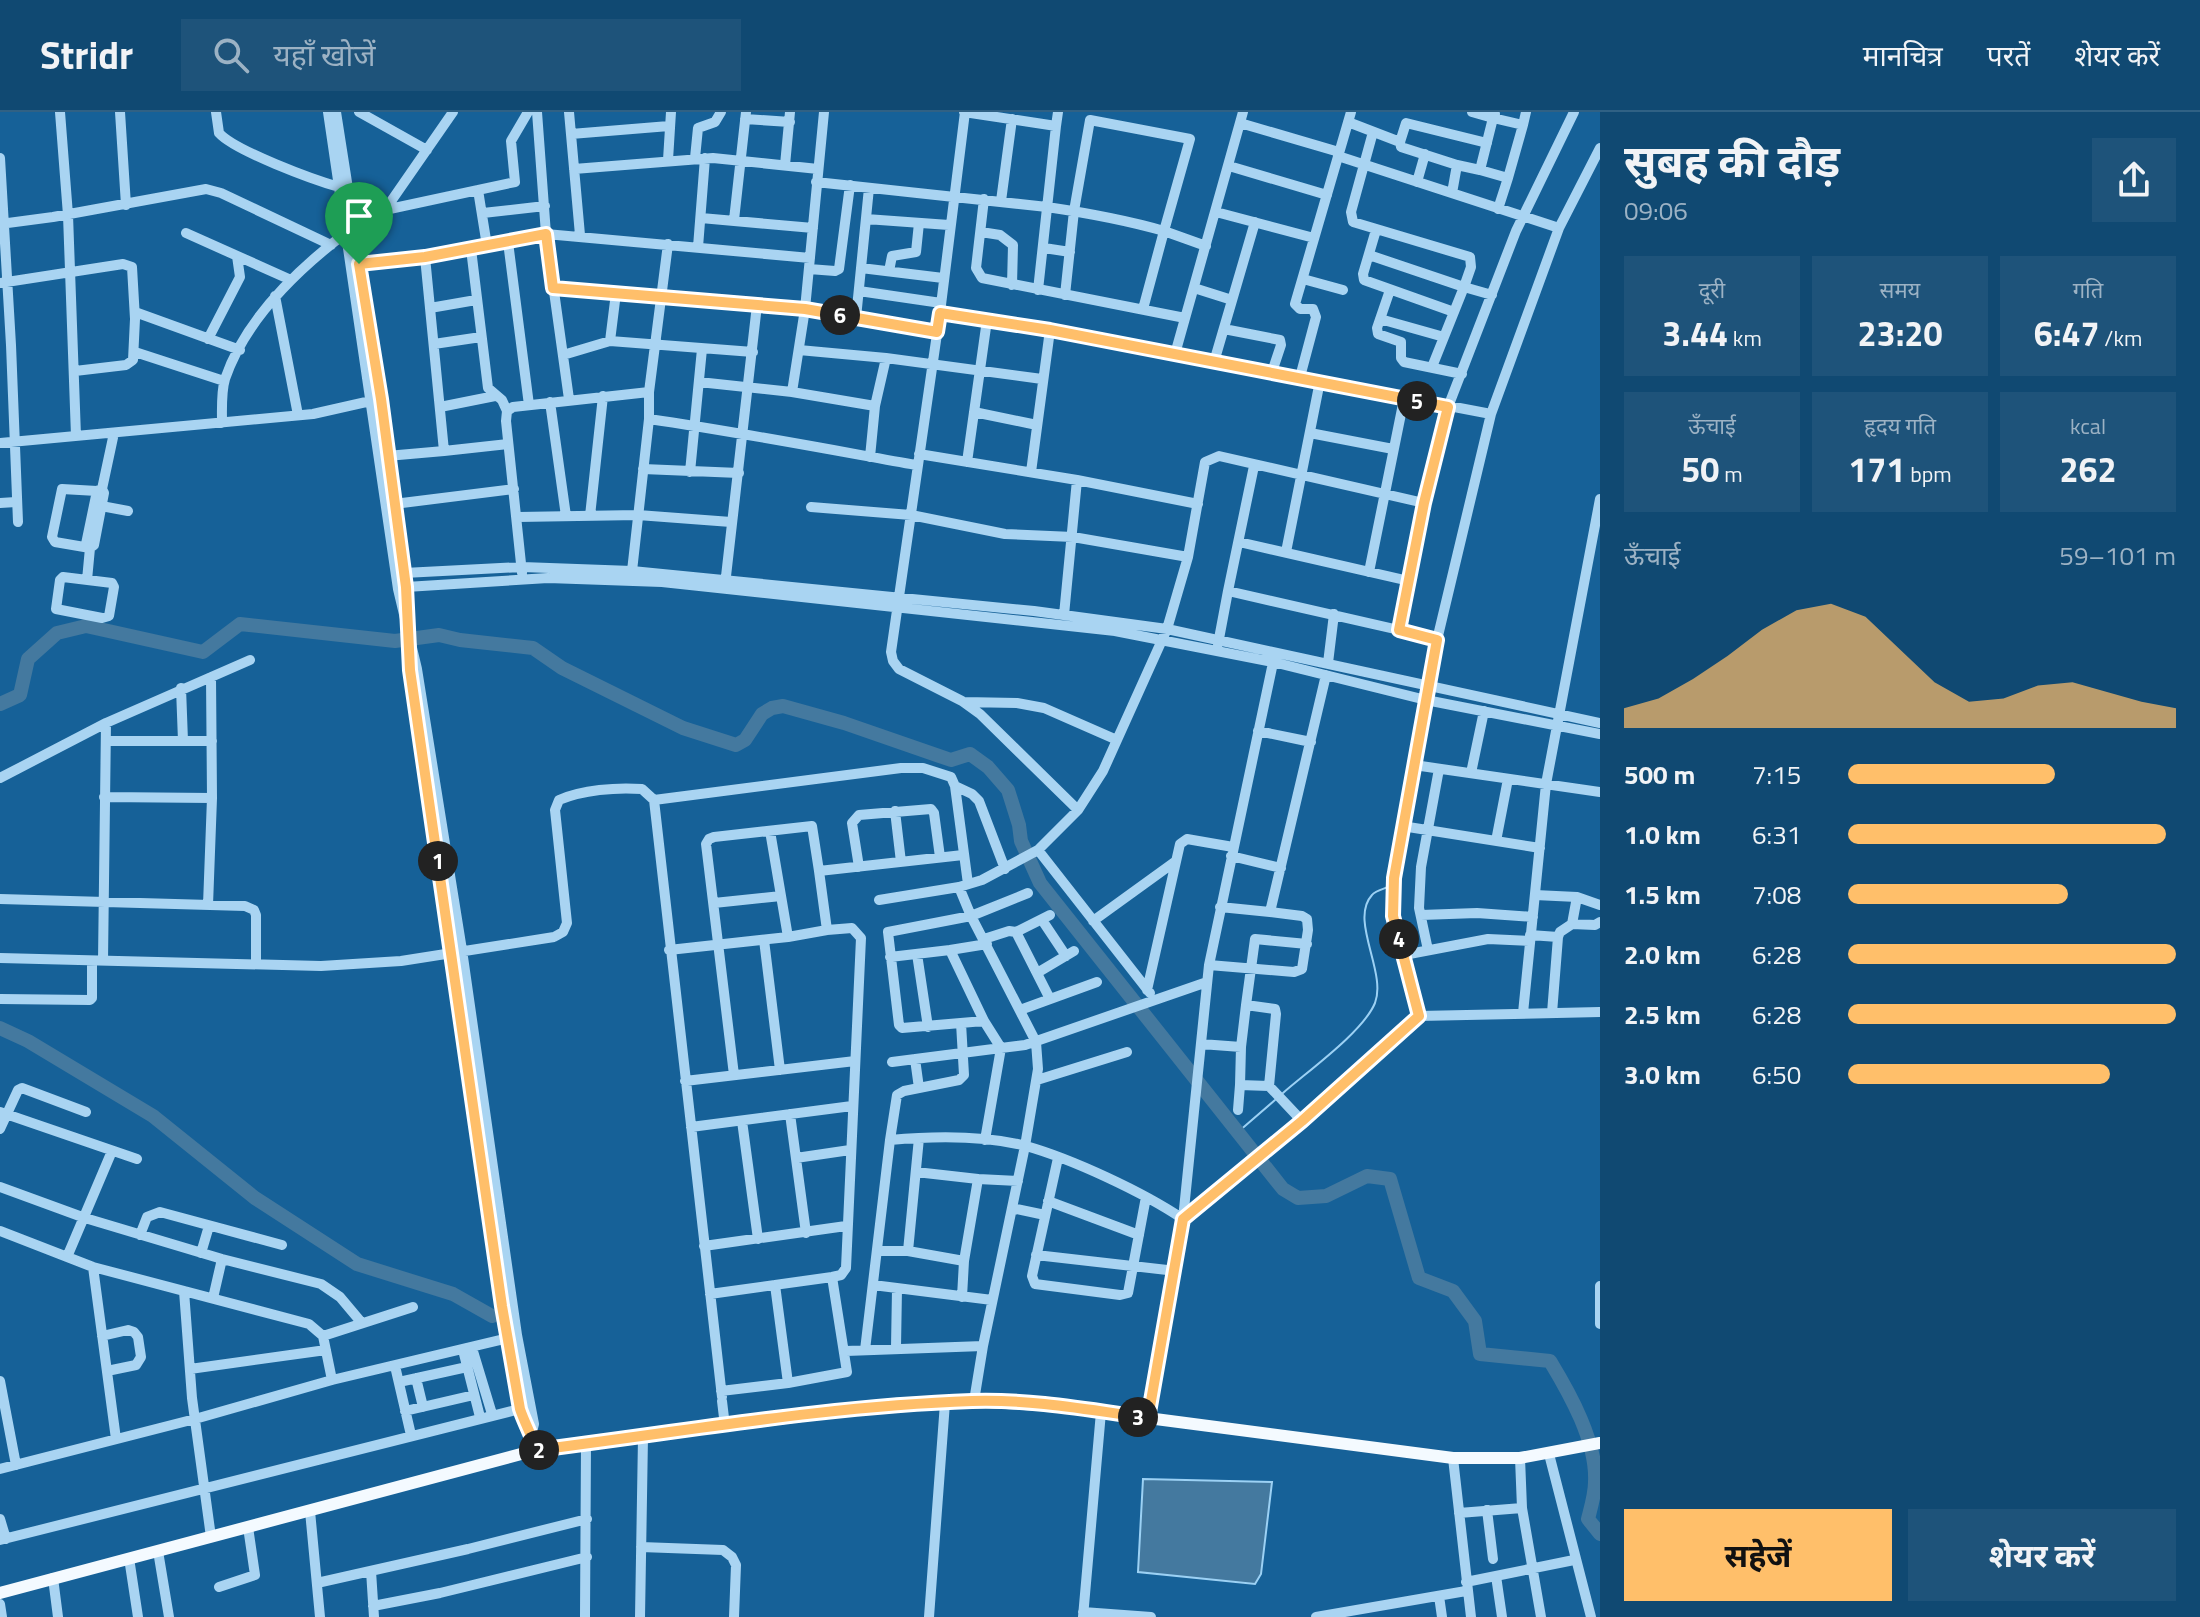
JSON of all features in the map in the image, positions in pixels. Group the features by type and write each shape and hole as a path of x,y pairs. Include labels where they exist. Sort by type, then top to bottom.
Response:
{"main road":[{"path":"0,1593 536,1450 894,1404 974,1401 1056,1406 1453,1458 1520,1458 1597,1444"}],"street":[{"path":"60,112 68,215 76,436"},
{"path":"120,112 126,205"},
{"path":"216,112 219,133 223,138 294,171 339,187"},
{"path":"328,112 339,187 359,264 398,589 410,644 410,670 457,951 520,1409 532,1432"},
{"path":"336,112 351,231 406,587 405,619"},
{"path":"359,112 427,150"},
{"path":"222,423 224,381 251,328 275,296 331,245 379,217 453,112"},
{"path":"385,210 515,182 511,141 528,112"},
{"path":"537,112 546,234 569,399"},
{"path":"569,112 580,235"},
{"path":"644,112 646,127"},
{"path":"668,160 671,112"},
{"path":"698,247 701,218 698,128 715,122 721,112"},
{"path":"792,392 805,309 824,112"},
{"path":"1056,126 964,112 941,308 891,652 899,669 962,701 980,714 1078,810"},
{"path":"1038,290 1058,112"},
{"path":"1472,112 1494,115 1523,125"},
{"path":"1498,209 1526,112"},
{"path":"1399,630 1424,503 1448,407 1522,218 1574,112"},
{"path":"734,220 746,115 790,117 785,165"},
{"path":"1480,170 1494,115"},
{"path":"1300,377 1316,321 1313,309 1300,309 1295,304 1350,117 1373,132 1400,142"},
{"path":"1175,354 1242,118 1365,165 1559,228"},
{"path":"1487,143 1407,118 1400,142 1403,149 1508,178"},
{"path":"1001,201 1012,119"},
{"path":"1065,295 1074,211 1090,120 1190,139 1143,309"},
{"path":"571,134 669,126"},
{"path":"1373,132 1350,217 1357,225 1470,257 1472,264 1432,367"},
{"path":"1419,1016 1393,916 1394,878 1437,640 1491,414 1559,228 1600,148"},
{"path":"1417,182 1425,154"},
{"path":"0,158 6,346 18,522"},
{"path":"574,169 700,158 818,169"},
{"path":"1452,193 1457,165"},
{"path":"1229,166 1327,195"},
{"path":"816,182 1074,211 1164,231 1206,246"},
{"path":"359,264 425,257 546,234 698,247 809,263 835,271 839,269 850,185"},
{"path":"856,318 869,188"},
{"path":"1,223 68,215 196,190 213,190 331,245"},
{"path":"478,190 487,246"},
{"path":"984,199 977,273 982,278 1185,318"},
{"path":"483,213 545,206"},
{"path":"1216,212 1314,238"},
{"path":"701,218 813,228"},
{"path":"866,219 949,225"},
{"path":"1214,362 1255,222"},
{"path":"889,271 892,256 916,252 919,223"},
{"path":"1376,230 1364,280 1454,312"},
{"path":"981,232 1000,235 1013,245 1012,285"},
{"path":"186,233 291,280"},
{"path":"508,242 529,405"},
{"path":"632,571 649,419 649,392 668,244"},
{"path":"1044,248 1070,252"},
{"path":"471,249 488,388 502,400 507,411 522,580"},
{"path":"1369,255 1492,295"},
{"path":"208,339 240,277 237,256"},
{"path":"425,257 444,451"},
{"path":"4,282 128,264 133,273 133,360 126,365 75,371"},
{"path":"861,268 943,278"},
{"path":"1303,279 1343,290"},
{"path":"553,288 805,309 937,332"},
{"path":"1194,288 1232,300"},
{"path":"1390,290 1378,334 1401,342 1402,361 1462,374"},
{"path":"859,291 987,320 1491,414"},
{"path":"610,341 616,293"},
{"path":"275,296 298,415"},
{"path":"430,308 476,300"},
{"path":"725,584 757,305"},
{"path":"135,312 240,350"},
{"path":"1380,319 1444,337"},
{"path":"967,462 987,320"},
{"path":"1224,329 1280,340 1272,372"},
{"path":"1031,472 1050,330"},
{"path":"434,344 481,337"},
{"path":"563,355 610,341 753,352"},
{"path":"690,472 702,349"},
{"path":"799,350 1042,379"},
{"path":"135,352 224,381"},
{"path":"870,457 875,406 886,358"},
{"path":"1286,552 1320,381"},
{"path":"699,382 748,386 875,406"},
{"path":"507,411 513,407 569,399 649,392"},
{"path":"440,407 495,396"},
{"path":"590,516 603,396"},
{"path":"1369,572 1404,399"},
{"path":"0,443 298,415 376,400"},
{"path":"550,402 566,516"},
{"path":"974,412 1037,425"},
{"path":"649,419 743,432 830,452 967,462 1198,504"},
{"path":"100,490 114,433"},
{"path":"1310,433 1393,449"},
{"path":"387,456 508,444"},
{"path":"879,900 964,886 1008,868 1035,852 1078,810 1098,781 1165,635 1188,557 1203,469 1210,458 1219,456 1424,503"},
{"path":"1218,645 1254,466"},
{"path":"643,469 739,473"},
{"path":"1064,615 1077,480"},
{"path":"87,580 98,505 104,493 100,490 62,489 52,537 55,542 90,548"},
{"path":"394,504 514,489"},
{"path":"1523,1013 1546,784 1600,499"},
{"path":"0,503 16,502"},
{"path":"98,505 128,511"},
{"path":"811,507 911,515 1005,534 1073,537 1188,557"},
{"path":"518,517 638,515 731,522"},
{"path":"1239,542 1409,581"},
{"path":"404,573 522,567 632,571 725,584 1064,615 1327,669 1429,685 1600,723"},
{"path":"61,578 87,580 113,585 109,616 102,618 56,609 61,578"},
{"path":"406,587 548,578 725,584"},
{"path":"1228,591 1437,640"},
{"path":"899,601 1165,635"},
{"path":"1270,912 1327,669 1334,614"},
{"path":"1148,1418 1176,1271 1209,965 1274,658"},
{"path":"0,778 106,723 250,660"},
{"path":"1327,669 1426,700 1600,734"},
{"path":"208,905 212,798 211,677"},
{"path":"181,688 183,741"},
{"path":"962,701 1017,703 1044,708 1117,740"},
{"path":"1471,773 1484,711"},
{"path":"0,999 92,998 104,901 106,723"},
{"path":"1258,731 1311,742"},
{"path":"106,741 212,741"},
{"path":"1414,765 1600,792"},
{"path":"654,800 901,768 923,768 951,777 955,786 964,886 971,916 1036,1042 1037,1080 974,1401"},
{"path":"1428,950 1421,915 1421,867 1439,769"},
{"path":"1496,841 1508,779"},
{"path":"955,786 979,801 1008,868"},
{"path":"0,958 362,964 401,961 554,937 563,932 567,923 555,810 559,800 571,795 642,789 654,800 725,1426"},
{"path":"104,797 212,798"},
{"path":"859,867 852,823 859,815 931,809 940,857"},
{"path":"895,811 901,862"},
{"path":"734,1075 706,844 709,839 812,826 827,930"},
{"path":"1402,826 1540,848"},
{"path":"770,831 788,937"},
{"path":"1147,990 1180,844 1187,839 1281,868"},
{"path":"1035,852 1147,990 1150,1002"},
{"path":"819,871 963,855"},
{"path":"1093,921 1176,861"},
{"path":"984,1021 907,1030 899,1025 888,932 971,916 1028,893"},
{"path":"1535,895 1577,897 1600,905"},
{"path":"714,903 781,896"},
{"path":"1572,924 1577,897"},
{"path":"0,899 245,906 254,910 256,964"},
{"path":"1209,965 1298,971 1304,966 1307,919 1220,907"},
{"path":"1421,915 1477,913 1533,917"},
{"path":"890,957 950,950 986,941 1009,931 1016,932 1046,918 1070,953 1037,973"},
{"path":"1552,1013 1560,932 1572,924 1595,925 1600,922"},
{"path":"669,950 852,928 861,938 846,1268 841,1275 832,1277 710,1294"},
{"path":"1016,932 1050,999"},
{"path":"1238,1110 1241,1047 1250,968 1257,937 1307,944"},
{"path":"1404,955 1488,939 1558,937"},
{"path":"764,940 780,1070"},
{"path":"950,950 984,1021 1001,1048 985,1140"},
{"path":"917,954 928,1027"},
{"path":"1020,1010 1097,982"},
{"path":"892,1062 1036,1042 1207,982"},
{"path":"1246,1005 1271,1007 1276,1014 1271,1088"},
{"path":"1183,1219 1302,1121 1419,1016 1600,1012"},
{"path":"865,1350 897,1095 959,1080 964,1075 961,1023"},
{"path":"1201,1044 1241,1047"},
{"path":"1037,1080 1127,1052"},
{"path":"915,1059 919,1088"},
{"path":"685,1081 855,1061"},
{"path":"1240,1085 1271,1088 1302,1121"},
{"path":"0,1129 3,1113 18,1090 25,1087 86,1112"},
{"path":"691,1127 852,1106"},
{"path":"3,1113 137,1159"},
{"path":"790,1114 806,1233"},
{"path":"742,1121 758,1239"},
{"path":"908,1251 919,1138"},
{"path":"890,1140 985,1140 1025,1146 1146,1197 1183,1219"},
{"path":"796,1158 850,1150"},
{"path":"67,1257 112,1151"},
{"path":"1058,1158 1032,1276 1035,1284 1120,1295 1128,1293 1146,1197"},
{"path":"916,1172 1018,1181"},
{"path":"962,1297 964,1261 978,1179"},
{"path":"0,1187 140,1235 321,1284 340,1297 361,1322"},
{"path":"1048,1201 1139,1235"},
{"path":"1012,1208 1045,1215"},
{"path":"140,1235 147,1217 155,1213 282,1245"},
{"path":"201,1253 209,1226"},
{"path":"704,1246 846,1226"},
{"path":"0,1231 93,1267 309,1324 323,1336 332,1380"},
{"path":"877,1251 908,1251 964,1261"},
{"path":"1036,1255 1176,1271"},
{"path":"213,1298 222,1259"},
{"path":"93,1267 116,1439"},
{"path":"722,1396 847,1372 832,1277"},
{"path":"775,1285 788,1383"},
{"path":"873,1285 992,1300"},
{"path":"1600,1286 1600,1324"},
{"path":"896,1347 897,1289"},
{"path":"184,1291 195,1419 211,1537"},
{"path":"323,1336 413,1307"},
{"path":"102,1336 128,1330 134,1332 138,1337 141,1357 136,1365 107,1371"},
{"path":"0,1469 332,1380 512,1337"},
{"path":"512,1337 534,1424 532,1432 536,1450"},
{"path":"846,1351 983,1346"},
{"path":"467,1349 467,1367 480,1417"},
{"path":"467,1349 492,1414"},
{"path":"190,1369 326,1350"},
{"path":"395,1366 411,1435"},
{"path":"399,1382 467,1367"},
{"path":"416,1378 423,1407"},
{"path":"0,1381 16,1465"},
{"path":"405,1411 474,1395"},
{"path":"929,1617 945,1403"},
{"path":"0,1519 3,1540 520,1409"},
{"path":"1101,1412 1083,1615 1151,1617"},
{"path":"640,1617 643,1437"},
{"path":"585,1617 586,1444"},
{"path":"1549,1454 1591,1617"},
{"path":"1453,1458 1471,1617"},
{"path":"1520,1458 1522,1508 1541,1617"},
{"path":"1459,1513 1522,1508"},
{"path":"1487,1510 1493,1559"},
{"path":"310,1511 320,1617"},
{"path":"317,1583 587,1519"},
{"path":"219,1587 255,1575 248,1527"},
{"path":"641,1547 723,1550 736,1565 734,1617"},
{"path":"158,1551 169,1617"},
{"path":"371,1571 374,1612 587,1557"},
{"path":"129,1558 138,1617"},
{"path":"1316,1617 1368,1612 1439,1596 1496,1576 1574,1560"},
{"path":"1496,1576 1502,1617"},
{"path":"53,1578 58,1617"},
{"path":"1439,1596 1442,1617"},
{"path":"0,1604 2,1617"}],"water":[{"path":"1143,1479 1272,1482 1261,1574 1255,1584 1138,1572"}],"waterway":[{"path":"0,704 20,695 28,659 57,633 86,626 203,652 240,624 395,641 439,635 533,648 562,668 683,728 736,745 745,740 762,714 783,706 844,723 951,760 970,754 988,767 1008,790 1021,841 1040,883 1283,1189 1298,1198 1326,1196 1367,1176 1390,1179 1419,1278 1453,1291 1475,1321 1480,1354 1550,1361 1574,1403 1592,1451 1595,1487 1588,1519 1600,1534"},
{"path":"1283,1093 1347,1038 1375,1003 1376,977 1364,918 1372,895 1388,887"},
{"path":"0,1028 28,1041 153,1116 255,1198 357,1264 453,1294 492,1316"},
{"path":"1238,1132 1275,1100"}],"route":[{"path":"546,234 553,288 805,309 937,332 940,313 1050,330 1448,407 1424,503 1399,630 1437,640 1394,878 1393,916 1419,1016 1302,1121 1183,1219 1148,1418 1056,1406 974,1401 894,1404 536,1450 532,1432 520,1409 502,1306 410,670 410,644 405,619 406,587 359,264 425,257 546,234"}]}
